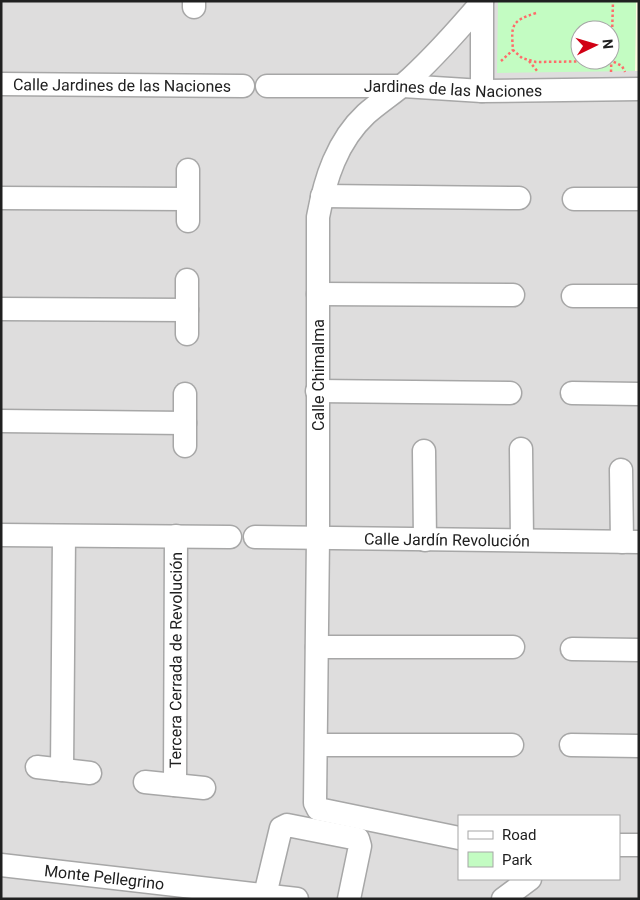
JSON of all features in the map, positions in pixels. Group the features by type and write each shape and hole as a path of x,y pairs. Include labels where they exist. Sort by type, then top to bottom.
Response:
{"street":[{"name":"Calle Chimalma","path":"458,838 318,809 315,803 317,745 318,217 331,166 345,138 366,115 403,86 441,51 482,2"},
{"name":"Calle Chimalma","path":"482,2 482,91"},
{"name":"Calle Jardines de las Naciones","path":"1,84 243,86"},
{"name":"Jardines de las Naciones","path":"267,86 403,86 482,91 637,89"},
{"path":"188,170 188,222"},
{"path":"322,196 519,198"},
{"path":"1,198 187,199"},
{"path":"574,199 639,199"},
{"path":"187,280 187,334"},
{"path":"318,294 513,295"},
{"path":"573,296 639,296"},
{"path":"1,309 187,310"},
{"path":"317,391 510,393"},
{"path":"572,392 639,394"},
{"path":"185,394 185,446"},
{"path":"1,421 184,423"},
{"path":"521,449 522,540"},
{"path":"424,451 425,540"},
{"path":"621,470 630,493 630,542"},
{"path":"1,535 230,537"},
{"path":"62,770 64,536"},
{"name":"Tercera Cerrada de Revolución","path":"175,785 176,536"},
{"name":"Calle Jardín Revolución","path":"255,537 630,542"},
{"path":"317,647 513,647"},
{"path":"572,649 639,650"},
{"path":"317,745 512,745"},
{"path":"571,746 639,746"},
{"path":"37,767 90,773"},
{"name":"Tercera Cerrada de Revolución","path":"145,782 204,788"},
{"path":"265,896 281,828 287,825 358,839 360,846 349,899"},
{"path":"620,845 639,845"},
{"name":"Monte Pellegrino","path":"1,865 297,899"},
{"name":"Monte Pellegrino","path":"1,880 182,899"},
{"path":"503,899 529,880"}],"path":[{"path":"612,1 612,20"},
{"path":"536,13 520,18 514,25 512,36 513,50 522,58 536,62 570,62"},
{"path":"620,65 637,89"},
{"path":"611,90 612,70"}],"shaded area":[{"path":"1,1 639,1 639,899 1,899"},
{"path":"636,1 639,1 639,71 635,71"}],"green space":[{"path":"498,1 636,1 635,71 497,73"}]}
